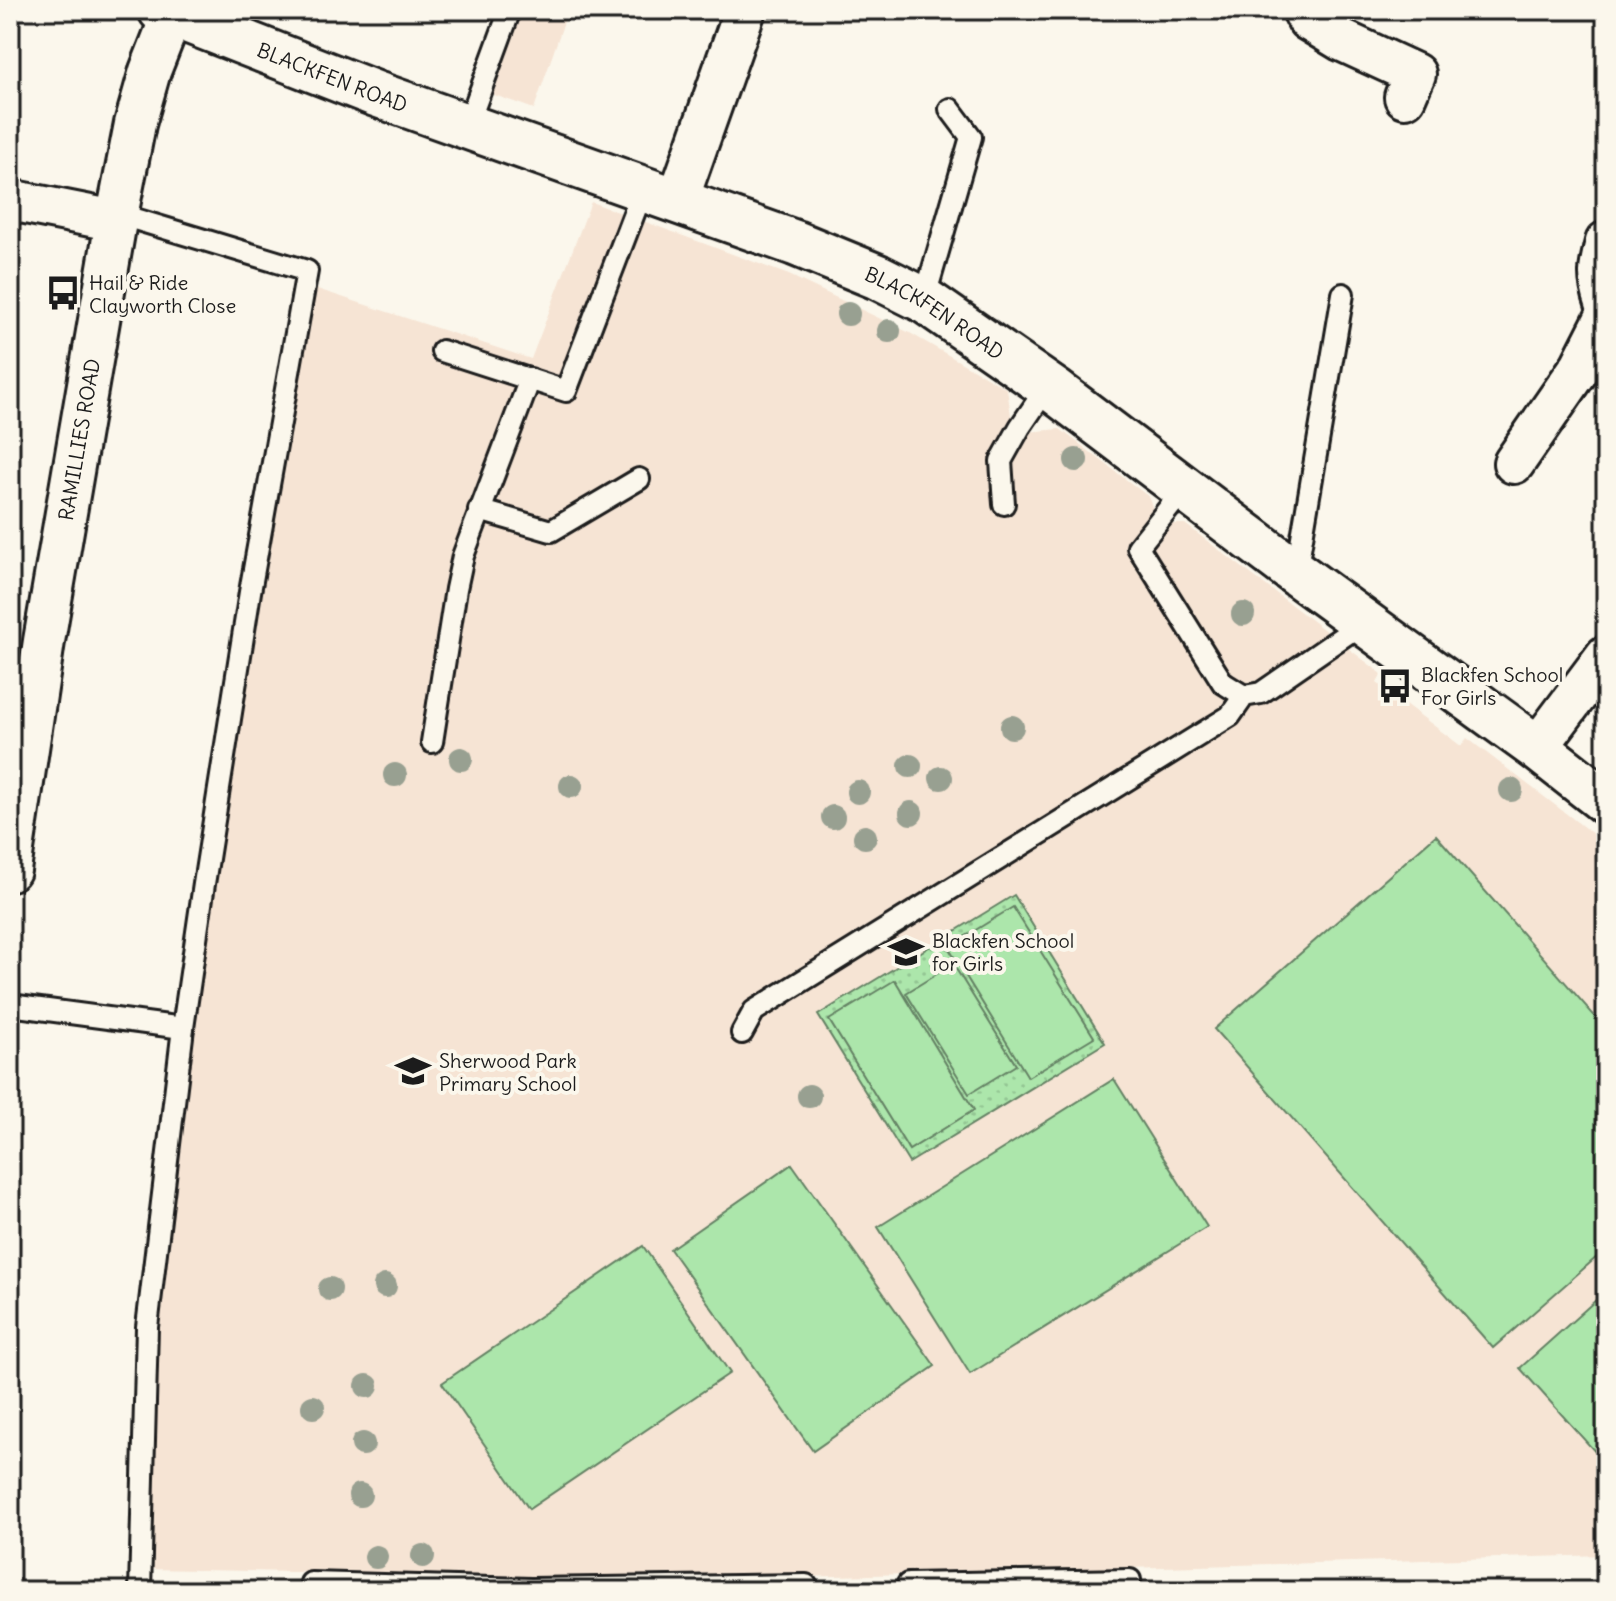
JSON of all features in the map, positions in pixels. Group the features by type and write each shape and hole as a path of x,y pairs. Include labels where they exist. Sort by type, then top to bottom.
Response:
{"main road":[{"name":"BLACKFEN ROAD","path":"166,12 376,94 795,243 878,277 924,300 1048,386 1606,802"}],"street":[{"path":"660,196 745,10"},
{"path":"1303,10 1308,20 1341,40 1416,73"},
{"name":"RAMILLIES ROAD","path":"10,870 46,627 117,218 135,124 166,12"},
{"path":"10,200 117,218"},
{"path":"1606,242 1599,283 1606,303"},
{"path":"1514,463 1581,366 1606,317"},
{"path":"1537,748 1606,656"}],"lane":[{"path":"467,127 510,10"},
{"path":"924,300 971,137 950,109"},
{"path":"442,351 566,391 660,196"},
{"path":"117,218 307,271 250,592 183,1028 147,1327 140,1591"},
{"path":"1296,573 1343,294"},
{"path":"432,742 463,556 530,379"},
{"path":"1004,504 1001,461 1048,386"},
{"path":"479,510 551,531 639,479"},
{"path":"1185,488 1138,547 1223,683 1244,696 1261,693 1364,622"},
{"path":"742,1033 754,1011 1230,716 1244,696"},
{"path":"10,1005 183,1028"},
{"path":"908,1584 1130,1580 1131,1591"},
{"path":"311,1591 311,1583 531,1589 806,1585"}],"shaded area":[{"path":"501,10 568,10 534,109 472,87"},
{"name":"Blackfen School for Girls","path":"591,202 621,213 614,235 635,242 643,221 789,275 910,333 1007,389 1012,422 1027,432 1060,429 1149,497 1154,513 1168,524 1185,524 1382,674 1377,683 1461,746 1467,738 1606,844 1606,1555 762,1578 148,1569 155,1325 189,1059 265,543 311,287 531,359"}],"green space":[{"path":"1436,835 1606,1029 1606,1249 1493,1348 1214,1029"},
{"path":"1014,895 1105,1043 909,1163 818,1015"},
{"path":"1013,907 1094,1037 1028,1077 948,947"},
{"path":"953,964 1016,1065 969,1094 906,993"},
{"path":"895,980 974,1110 909,1150 829,1020"},
{"path":"1114,1079 1207,1227 970,1374 878,1227"},
{"path":"792,1164 935,1366 813,1451 670,1249"},
{"path":"643,1246 730,1373 529,1509 442,1383"},
{"path":"1606,1291 1606,1464 1520,1368"}],"place":[{"name":"Hail & Ride Clayworth Close","path":"63,293"},
{"name":"Blackfen School For Girls","path":"1395,686"},
{"name":"Blackfen School for Girls","path":"906,952"},
{"name":"Sherwood Park Primary School","path":"413,1071"}]}
